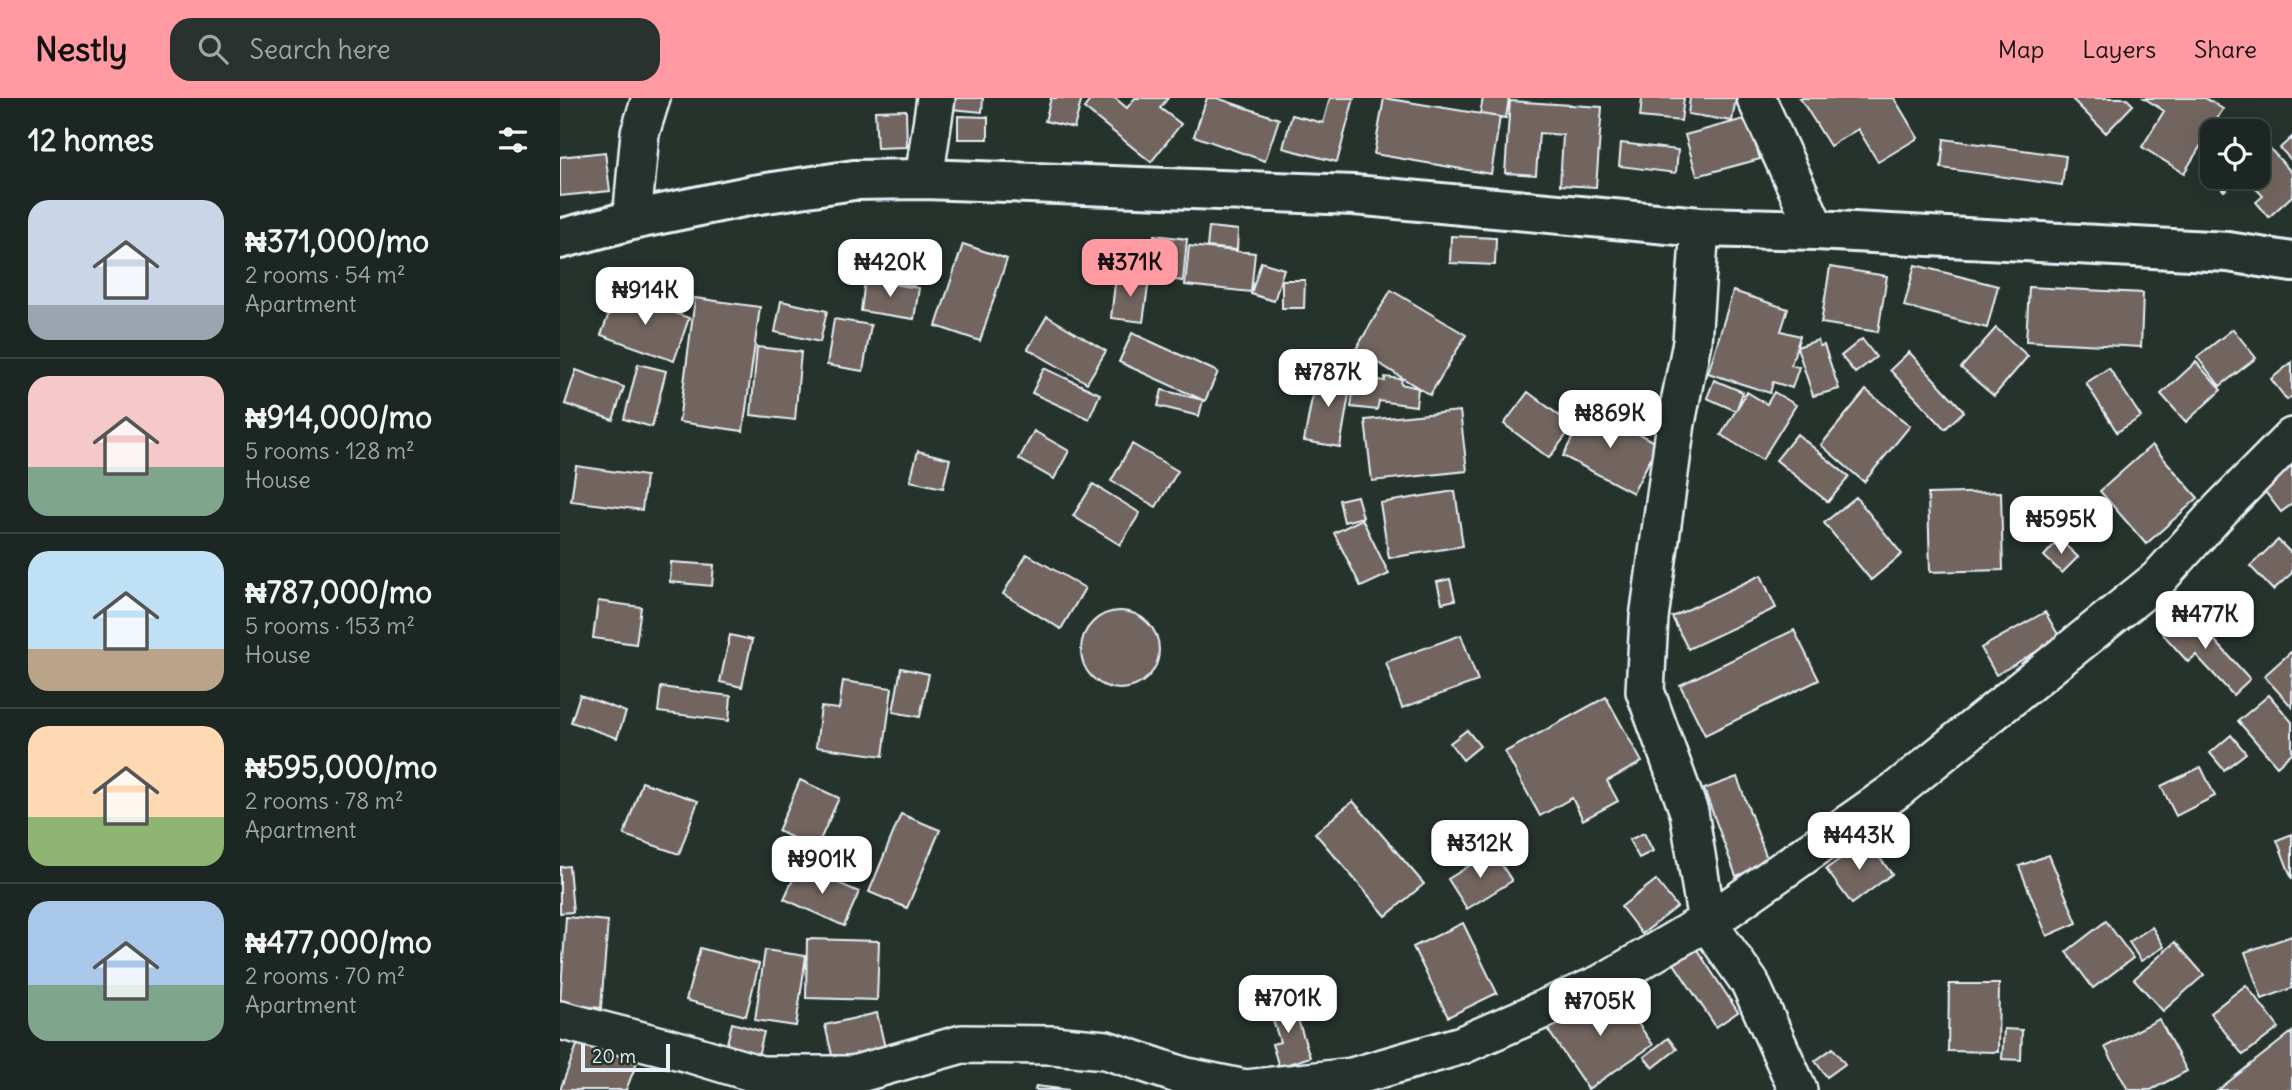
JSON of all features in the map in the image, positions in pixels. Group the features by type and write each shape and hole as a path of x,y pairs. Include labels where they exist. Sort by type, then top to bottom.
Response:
{"main road":[{"path":"560,239 632,220 753,195 842,181 924,179 1354,195 1700,227 1816,230 2228,252 2292,262"}],"street":[{"path":"632,220 640,133 652,98"},
{"path":"924,179 936,98"},
{"path":"1756,98 1816,230"},
{"path":"1700,227 1692,342 1676,423 1649,618 1645,691 1689,812 1707,922 1750,983 1798,1090"},
{"path":"560,1020 685,1052 761,1075 853,1074 962,1044 1052,1045 1106,1050 1183,1076 1246,1089 1352,1077 1462,1045 1601,984 1707,922 1898,789 2158,579 2221,509 2292,437"}],"building":[{"path":"951,98 983,98 982,112 951,109"},
{"path":"1051,98 1082,98 1074,128 1045,121"},
{"path":"1092,98 1115,98 1127,108 1135,98 1168,98 1160,108 1181,124 1151,162 1084,108"},
{"path":"1207,98 1217,98 1279,119 1265,161 1194,136"},
{"path":"1330,98 1354,98 1337,162 1283,148 1292,115 1323,123"},
{"path":"1384,98 1500,117 1491,174 1374,154"},
{"path":"1483,98 1509,98 1506,118 1480,114"},
{"path":"1642,98 1684,98 1681,121 1640,117"},
{"path":"1690,98 1736,98 1732,121 1688,114"},
{"path":"1800,98 1894,98 1918,138 1878,162 1858,129 1830,146"},
{"path":"2071,98 2126,98 2133,105 2106,133"},
{"path":"2144,98 2205,98 2223,109 2217,119 2200,119 2200,147 2184,173 2142,147 2164,111"},
{"path":"1510,101 1602,107 1596,187 1560,185 1563,135 1539,133 1536,175 1505,173"},
{"path":"906,110 907,147 877,148 875,111"},
{"path":"958,116 988,117 988,139 958,139"},
{"path":"1748,118 1760,159 1697,176 1685,135"},
{"path":"2292,137 2292,161 2280,148"},
{"path":"1944,139 2066,156 2062,185 1941,168"},
{"path":"1621,143 1678,150 1676,173 1619,166"},
{"path":"2270,149 2292,173 2292,196 2269,217 2256,202 2263,196 2256,189 2270,189"},
{"path":"605,152 610,191 560,196 560,157"},
{"path":"1209,227 1238,230 1237,250 1207,247"},
{"path":"1154,235 1187,239 1183,281 1132,274 1134,253 1152,255"},
{"path":"1451,236 1496,238 1495,265 1450,263"},
{"path":"963,244 1007,259 980,341 936,326"},
{"path":"1189,246 1255,253 1251,292 1185,285"},
{"path":"871,248 918,255 914,285 867,278"},
{"path":"1261,262 1284,269 1274,301 1251,294"},
{"path":"1915,265 1998,286 1987,328 1904,306"},
{"path":"1830,267 1887,276 1878,332 1821,323"},
{"path":"1116,275 1149,280 1143,322 1111,318"},
{"path":"865,280 919,288 914,319 861,311"},
{"path":"1282,280 1305,280 1304,308 1282,308"},
{"path":"2029,287 2143,293 2141,347 2026,341"},
{"path":"1391,290 1466,335 1430,395 1356,349"},
{"path":"1733,291 1788,309 1781,331 1800,336 1791,365 1799,367 1792,388 1773,382 1770,393 1708,373"},
{"path":"617,292 689,318 674,361 601,335"},
{"path":"695,298 760,307 743,431 679,422"},
{"path":"781,301 827,311 820,342 775,332"},
{"path":"1047,316 1106,351 1087,383 1028,349"},
{"path":"834,319 871,325 863,371 827,365"},
{"path":"1996,328 2028,356 1994,396 1961,368"},
{"path":"2233,329 2256,358 2220,386 2197,357"},
{"path":"1132,333 1218,372 1205,401 1119,362"},
{"path":"1862,339 1876,357 1855,373 1841,356"},
{"path":"1818,340 1820,346 1824,345 1839,389 1813,396 1797,347"},
{"path":"757,347 801,352 795,420 751,415"},
{"path":"1909,352 1964,411 1945,429 1890,370"},
{"path":"2196,362 2221,390 2186,422 2161,394"},
{"path":"2292,362 2292,396 2287,400 2271,379"},
{"path":"638,364 666,371 652,427 624,419"},
{"path":"1044,368 1100,394 1089,419 1032,393"},
{"path":"2109,368 2141,417 2117,432 2086,383"},
{"path":"1356,369 1373,371 1372,379 1402,379 1401,384 1418,388 1416,406 1379,401 1377,410 1351,407"},
{"path":"576,370 624,387 613,420 565,404"},
{"path":"1317,371 1352,377 1340,447 1304,441"},
{"path":"1714,380 1743,392 1736,411 1707,398"},
{"path":"1162,390 1203,400 1199,416 1158,406"},
{"path":"1866,390 1910,426 1864,482 1821,445"},
{"path":"1528,392 1573,426 1549,458 1504,424"},
{"path":"1747,392 1767,404 1774,392 1796,405 1762,460 1721,435"},
{"path":"1588,407 1658,444 1633,493 1563,456"},
{"path":"1460,411 1467,471 1372,481 1365,420"},
{"path":"1034,431 1069,451 1054,479 1019,459"},
{"path":"1797,434 1849,477 1828,502 1776,460"},
{"path":"1132,444 1178,471 1156,507 1111,481"},
{"path":"2152,445 2198,498 2146,544 2100,491"},
{"path":"918,451 950,459 943,488 910,481"},
{"path":"2292,458 2292,504 2281,512 2259,484"},
{"path":"576,466 646,476 642,510 571,501"},
{"path":"1093,484 1140,513 1120,545 1073,516"},
{"path":"1455,491 1463,546 1389,558 1380,503"},
{"path":"2001,492 2003,570 1930,572 1928,494"},
{"path":"1357,496 1363,517 1344,522 1339,500"},
{"path":"1856,497 1902,554 1871,580 1824,523"},
{"path":"1362,519 1389,574 1361,587 1334,533"},
{"path":"2059,539 2078,557 2062,573 2044,556"},
{"path":"2278,540 2292,554 2292,573 2273,590 2250,566"},
{"path":"1027,554 1085,588 1061,629 1003,594"},
{"path":"671,562 714,565 712,586 670,582"},
{"path":"1761,575 1776,608 1688,649 1672,617"},
{"path":"1450,579 1455,600 1442,603 1437,582"},
{"path":"598,601 641,607 636,644 593,638"},
{"path":"2187,610 2250,679 2233,695 2196,655 2188,662 2162,633"},
{"path":"1120,611 1135,614 1152,628 1159,650 1156,665 1142,682 1120,689 1105,686 1088,672 1081,650 1084,635 1098,618"},
{"path":"2045,612 2060,638 1996,675 1981,648"},
{"path":"1794,630 1819,680 1705,735 1680,685"},
{"path":"730,635 752,640 742,687 720,682"},
{"path":"1461,635 1478,681 1402,708 1386,662"},
{"path":"2292,651 2292,707 2264,676"},
{"path":"901,668 929,674 920,717 893,712"},
{"path":"843,681 892,688 883,756 816,747 821,707 839,709"},
{"path":"661,687 731,696 729,721 658,712"},
{"path":"580,695 626,712 617,738 571,722"},
{"path":"2269,695 2292,722 2292,753 2277,766 2238,721"},
{"path":"1606,697 1642,762 1607,781 1618,801 1583,820 1572,798 1540,816 1505,752"},
{"path":"1467,730 1480,746 1463,760 1450,743"},
{"path":"2231,735 2246,753 2224,770 2210,753"},
{"path":"2201,767 2215,796 2176,816 2161,786"},
{"path":"1737,777 1769,864 1736,876 1704,789"},
{"path":"800,780 839,798 816,849 778,831"},
{"path":"642,782 698,801 679,854 624,835"},
{"path":"1353,801 1424,884 1386,916 1315,833"},
{"path":"901,814 940,830 907,908 869,892"},
{"path":"1644,833 1653,851 1639,858 1629,840"},
{"path":"2292,834 2292,879 2277,840"},
{"path":"1866,840 1892,874 1852,904 1826,869"},
{"path":"1493,851 1512,881 1467,909 1448,879"},
{"path":"2049,855 2077,923 2047,936 2019,866"},
{"path":"569,866 573,912 560,913 560,867"},
{"path":"799,866 859,892 844,926 784,899"},
{"path":"1656,880 1677,907 1642,934 1621,907"},
{"path":"566,917 608,921 601,1008 560,1004"},
{"path":"2106,921 2133,958 2093,988 2066,952"},
{"path":"1463,923 1497,993 1448,1017 1413,947"},
{"path":"2152,927 2164,947 2141,961 2129,942"},
{"path":"2292,936 2292,988 2262,999 2245,952"},
{"path":"807,939 879,941 877,1000 806,998"},
{"path":"2175,942 2204,975 2163,1011 2134,979"},
{"path":"700,948 759,964 746,1016 686,1000"},
{"path":"1696,948 1738,1012 1716,1027 1673,962"},
{"path":"765,950 806,956 796,1026 755,1020"},
{"path":"1949,984 1999,984 1998,1052 1948,1051"},
{"path":"2246,985 2279,1028 2243,1055 2210,1013"},
{"path":"1612,986 1653,1045 1588,1089 1548,1030"},
{"path":"1292,1001 1310,1057 1279,1067 1272,1044 1280,1042 1269,1008"},
{"path":"877,1013 885,1048 833,1059 825,1025"},
{"path":"2159,1019 2187,1071 2151,1090 2128,1090 2105,1047"},
{"path":"732,1023 764,1032 758,1056 726,1047"},
{"path":"2004,1029 2022,1030 2021,1060 2002,1059"},
{"path":"2292,1032 2292,1090 2218,1090"},
{"path":"1668,1038 1677,1049 1653,1068 1644,1057"},
{"path":"579,1040 637,1062 626,1090 560,1090"},
{"path":"1833,1048 1845,1064 1827,1077 1815,1061"},
{"path":"1036,1086 1069,1090 1035,1090"}]}
